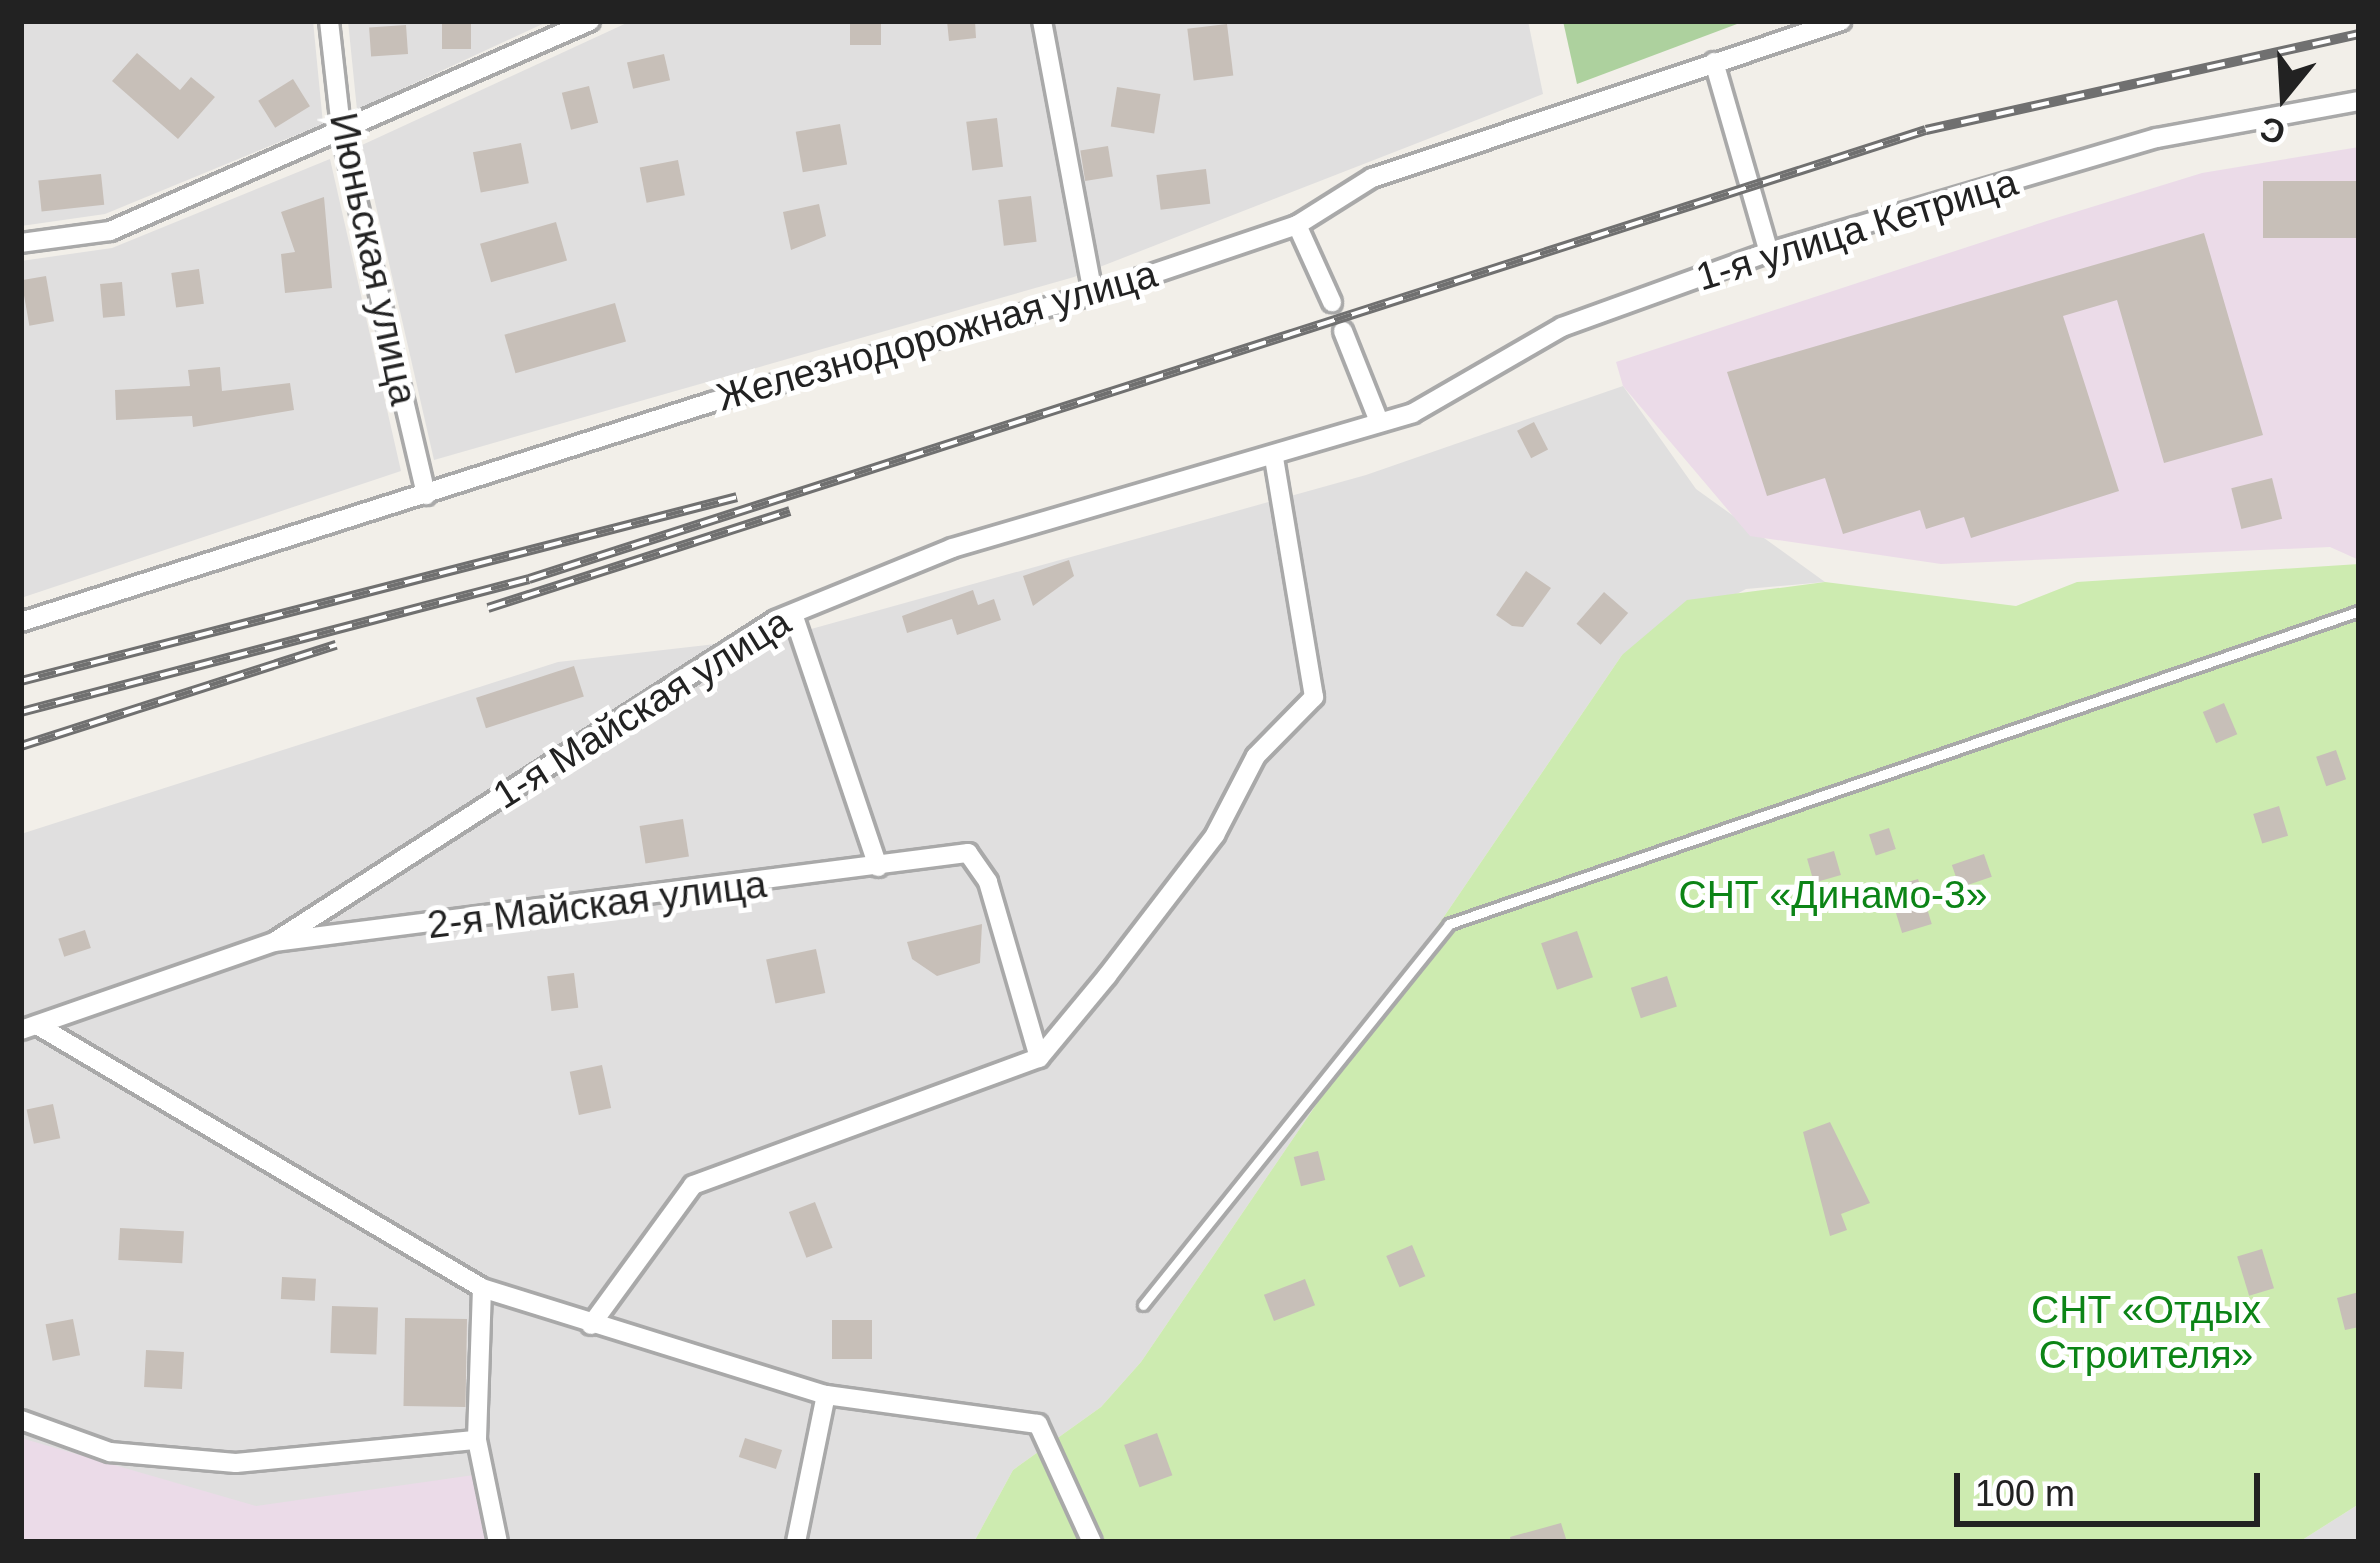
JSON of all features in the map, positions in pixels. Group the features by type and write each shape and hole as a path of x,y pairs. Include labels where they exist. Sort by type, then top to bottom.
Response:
{"street":[{"name":"Июньская улица","path":"329,21 342,136 426,495"},
{"path":"21,243 110,231 342,136 590,21"},
{"path":"1042,21 1093,294"},
{"name":"Железнодорожная улица","path":"21,622 1093,294 1297,225 1372,178 1841,21"},
{"path":"1714,62 1769,252"},
{"name":"1-я улица Кетрица","path":"1378,419 1413,413 1562,327 1769,252 2157,138 2359,101"},
{"path":"1297,225 1332,302"},
{"path":"1342,331 1378,419"},
{"name":"1-я Майская улица","path":"274,942 793,614 952,548 1274,457 1378,419"},
{"path":"591,1325 693,1185 1039,1058 1215,835 1256,756 1314,697 1274,457"},
{"path":"793,614 878,867"},
{"name":"2-я Майская улица","path":"29,1028 274,942 968,854 988,882 1039,1058"},
{"path":"29,1028 482,1288 826,1395 1038,1424 1092,1542"},
{"path":"482,1288 477,1441 498,1542"},
{"path":"796,1542 826,1395"},
{"path":"21,1420 110,1453 236,1463 477,1441"}],"lane":[{"path":"1143,1305 1449,923 2359,611"}],"shaded area":[{"path":"21,21 313,21 323,124 105,214 21,226"},
{"path":"348,21 549,21 357,110"},
{"path":"631,21 1528,21 1543,94 1074,277 434,460 362,145"},
{"path":"2359,147 2359,560 2330,547 1941,564 1750,536 1623,386 1616,362 2056,218 2202,173"},
{"path":"330,159 401,471 21,598 21,261 112,248"},
{"path":"1623,386 1696,489 1825,582 1746,589 1622,655 1141,1362 1101,1407 1013,1470 974,1542 21,1542 21,834 558,662 786,636 1366,475"},
{"path":"21,1438 256,1506 474,1475 486,1542 21,1542"},
{"path":"2359,1504 2359,1542 2299,1542"}],"green space":[{"path":"1563,21 1745,21 1577,84"},
{"name":"СНТ «Динамо-3»","path":"2359,564 2359,1504 2299,1542 974,1542 1013,1470 1101,1407 1141,1362 1622,655 1687,600 1825,582 2016,606 2077,582"}],"building":[{"path":"442,21 471,21 471,49 442,49"},
{"path":"850,21 881,21 881,45 850,45"},
{"path":"947,21 975,21 976,38 949,41"},
{"path":"1227,24 1233,76 1194,80 1187,29"},
{"path":"406,25 408,54 371,57 369,28"},
{"path":"137,53 180,90 191,77 215,97 178,139 112,81"},
{"path":"664,54 670,80 633,89 627,63"},
{"path":"293,79 310,106 275,128 258,101"},
{"path":"589,86 598,123 571,130 562,93"},
{"path":"1117,87 1160,94 1154,133 1111,127"},
{"path":"997,118 1003,167 972,170 966,122"},
{"path":"840,124 847,164 803,172 796,132"},
{"path":"521,143 529,183 481,193 473,152"},
{"path":"1108,146 1113,177 1085,181 1080,150"},
{"path":"678,160 685,195 647,203 640,167"},
{"path":"1206,169 1210,204 1161,210 1156,175"},
{"path":"101,174 104,205 42,211 38,181"},
{"path":"2263,181 2359,181 2359,238 2263,238"},
{"path":"1031,196 1037,242 1004,246 998,200"},
{"path":"324,197 332,288 285,293 281,254 295,252 281,212"},
{"path":"819,204 826,236 791,250 783,212"},
{"path":"556,222 567,260 491,282 480,244"},
{"path":"2204,233 2263,435 2164,463 2117,300 2063,316 2119,491 1971,538 1964,517 1926,529 1920,510 1843,534 1825,478 1767,496 1727,372"},
{"path":"199,269 204,304 176,308 171,273"},
{"path":"46,276 54,321 29,326 21,280"},
{"path":"122,282 125,316 103,318 100,284"},
{"path":"615,303 626,341 515,373 504,335"},
{"path":"220,367 222,391 290,383 294,410 193,427 192,416 116,420 115,390 190,386 188,370"},
{"path":"1534,422 1548,450 1531,458 1517,431"},
{"path":"2272,478 2282,519 2241,529 2231,488"},
{"path":"1069,560 1074,576 1033,606 1023,576"},
{"path":"1526,571 1551,588 1523,627 1512,626 1496,615"},
{"path":"973,590 978,605 994,599 1001,620 957,635 952,619 907,633 902,616"},
{"path":"1604,592 1628,613 1601,645 1576,624"},
{"path":"574,666 584,696 486,728 476,698"},
{"path":"2224,703 2237,734 2216,743 2203,712"},
{"path":"2336,750 2346,779 2326,786 2316,757"},
{"path":"2279,806 2288,836 2262,844 2253,814"},
{"path":"683,819 689,857 645,863 640,826"},
{"path":"1889,828 1896,849 1876,855 1869,834"},
{"path":"1834,851 1841,875 1814,883 1807,859"},
{"path":"1984,854 1992,877 1960,888 1952,865"},
{"path":"1918,879 1932,924 1902,933 1888,888"},
{"path":"982,924 980,963 937,976 912,959 907,942"},
{"path":"85,930 91,948 64,957 58,939"},
{"path":"1577,931 1593,977 1557,990 1541,943"},
{"path":"816,949 825,993 775,1004 766,960"},
{"path":"574,973 578,1008 551,1011 547,976"},
{"path":"1667,976 1677,1006 1641,1018 1631,988"},
{"path":"602,1065 611,1108 579,1115 570,1072"},
{"path":"53,1104 60,1138 34,1144 27,1110"},
{"path":"1830,1122 1870,1203 1841,1214 1847,1230 1830,1236 1803,1132"},
{"path":"1318,1151 1325,1180 1301,1186 1294,1157"},
{"path":"815,1202 833,1248 806,1258 789,1212"},
{"path":"120,1228 184,1231 182,1263 118,1260"},
{"path":"1412,1245 1425,1276 1400,1287 1386,1256"},
{"path":"2262,1249 2274,1288 2249,1296 2237,1257"},
{"path":"282,1277 316,1279 315,1301 281,1299"},
{"path":"1305,1279 1315,1305 1274,1321 1264,1295"},
{"path":"2359,1292 2359,1327 2345,1330 2337,1298"},
{"path":"332,1306 378,1308 376,1355 330,1353"},
{"path":"405,1318 467,1319 465,1407 403,1406"},
{"path":"73,1319 80,1355 53,1361 46,1324"},
{"path":"832,1320 872,1320 872,1359 832,1359"},
{"path":"146,1350 184,1352 182,1389 144,1387"},
{"path":"1157,1433 1172,1475 1140,1487 1124,1445"},
{"path":"745,1438 782,1450 776,1469 739,1457"},
{"path":"1561,1523 1567,1542 1511,1542 1510,1537"}],"railway":[{"path":"21,712 529,579 1926,130 2359,34"},
{"path":"21,681 737,497"},
{"path":"488,608 790,511"},
{"path":"21,746 336,645"}],"park label":[{"name":"СНТ «Отдых Строителя»","path":"2146,1334"}]}
